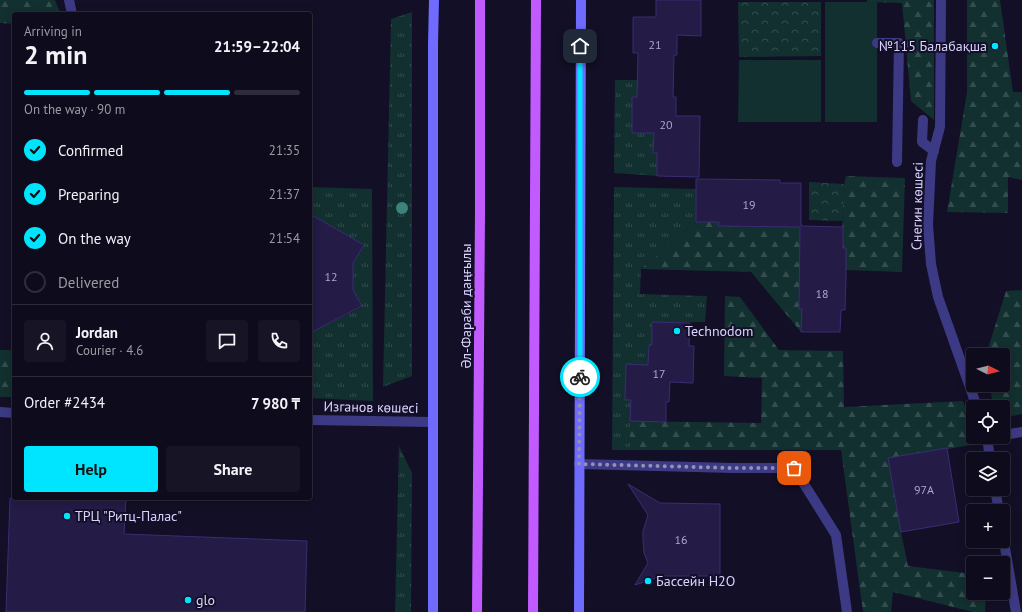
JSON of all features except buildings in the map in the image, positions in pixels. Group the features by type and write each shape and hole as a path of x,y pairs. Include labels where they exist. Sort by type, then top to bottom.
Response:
{"main road":[{"path":"433,612 432,422 434,0"},
{"name":"Әл-Фараби даңғылы","path":"477,612 480,0"},
{"path":"533,612 536,0"},
{"path":"579,612 580,0"}],"street":[{"path":"69,0 72,12"},
{"name":"Снегин көшесі","path":"941,0 940,127 931,161 928,225 931,264 938,298 974,400"},
{"path":"877,43 898,44 897,162"},
{"path":"923,120 922,142 934,152"},
{"path":"0,412 12,413"},
{"name":"Изганов көшесі","path":"312,420 432,422"},
{"path":"1010,434 1022,432"},
{"path":"579,464 794,468 836,535 847,612"},
{"path":"1005,548 1016,612"}],"green space":[{"path":"0,0 55,0 60,12 12,12 12,24 0,23"},
{"path":"867,0 934,0 934,120 911,101 902,3 867,2"},
{"path":"967,0 1000,0 1013,92 1022,92 1022,180 1008,177 1008,213 947,212 967,92"},
{"path":"738,2 821,2 821,56 739,57"},
{"path":"825,2 877,2 877,122 825,122"},
{"path":"412,12 412,376 383,387 391,19"},
{"path":"739,60 821,60 821,122 738,122"},
{"path":"615,80 638,80 637,97 632,97 632,133 654,133 653,153 657,153 657,176 614,173"},
{"path":"846,176 905,178 902,272 846,270 846,249 843,248 842,212"},
{"path":"809,182 844,184 842,221 809,220"},
{"path":"312,187 372,189 373,401 312,398 312,332 362,307 353,290 353,263 364,245 312,215"},
{"path":"614,187 696,189 696,222 641,269 640,294 707,296 705,322 652,323 652,345 649,346 648,365 626,365 625,400 631,400 630,450 612,450"},
{"path":"696,222 719,222 719,226 779,227 780,223 801,223 803,226 800,248 799,308 802,309 801,332 751,272 641,269"},
{"path":"1022,290 1022,414 1010,417 1010,400 992,400 991,392 1010,392 1010,348 988,348 1006,291"},
{"path":"725,296 740,297 779,350 843,351 844,407 963,401 966,411 966,444 977,444 888,459 908,566 966,573 966,600 986,600 985,612 973,612 893,592 891,612 863,612 841,450 630,450 630,421 761,423 762,378 724,376"},
{"path":"0,350 12,350 12,397 0,397"},
{"path":"399,446 412,473 411,612 395,612"}],"way so far":[{"path":"580,377 579,464 794,468"}],"place":[{"name":"№115 Балабақша","path":"995,46"},
{"name":"Technodom","path":"677,331"},
{"name":"ТРЦ \"Ритц-Палас\"","path":"67,516"},
{"name":"Бассейн H2O","path":"648,581"},
{"name":"glo","path":"188,600"}],"route":[{"path":"580,46 580,377"}]}
